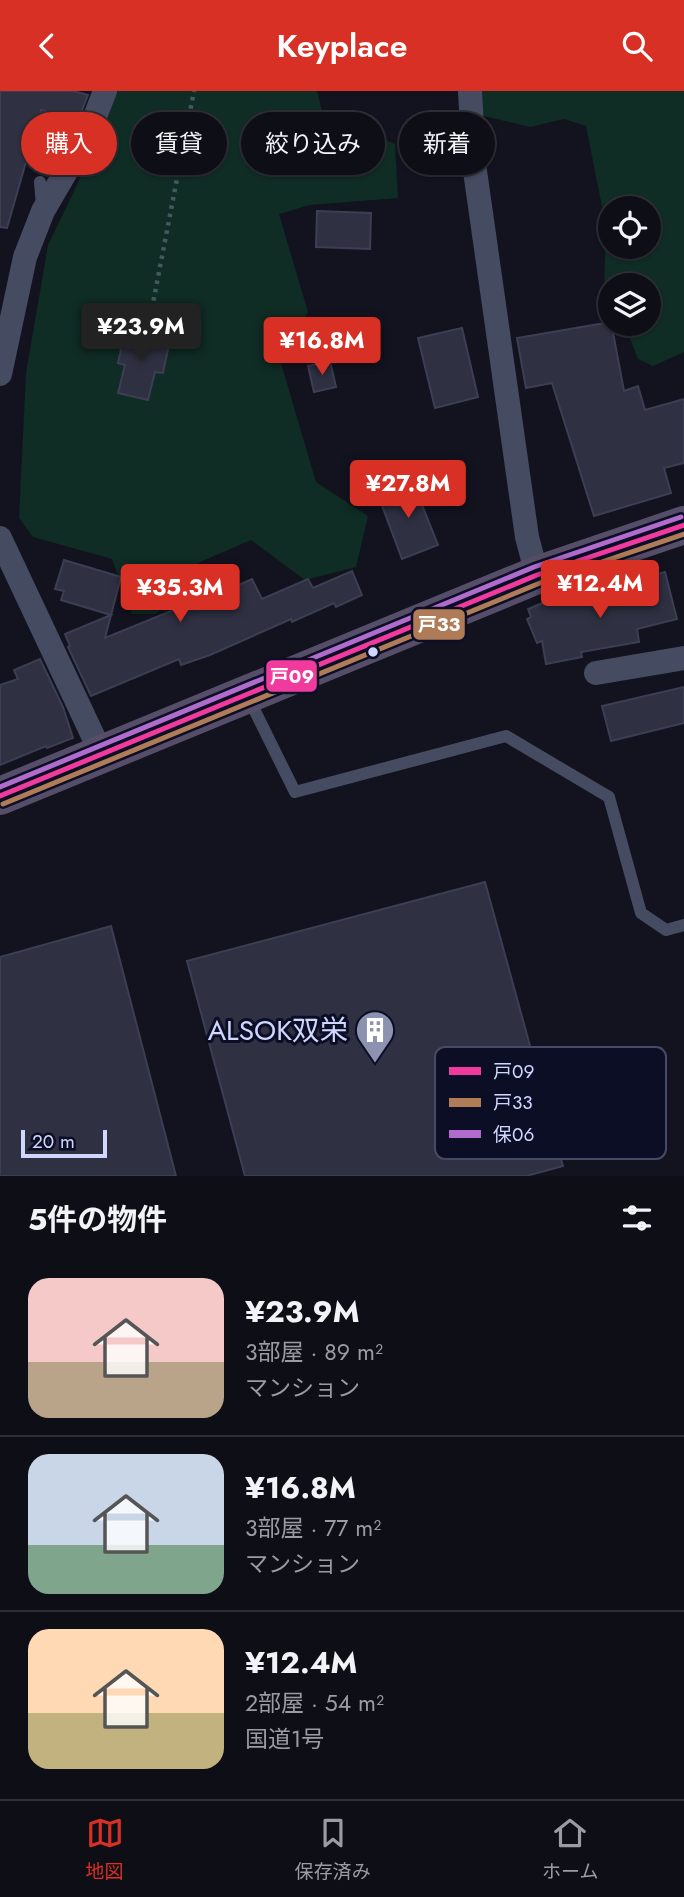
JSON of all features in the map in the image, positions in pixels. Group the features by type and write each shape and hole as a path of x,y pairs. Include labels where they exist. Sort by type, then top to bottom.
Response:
{"highway":[{"path":"0,796 537,575 684,525"}],"street":[{"path":"0,374 10,287 43,211 89,132 104,91"},
{"path":"470,91 474,164 527,537 537,575"},
{"path":"1,541 102,755"},
{"path":"596,673 684,658"}],"lane":[{"path":"40,182 43,211"},
{"path":"247,694 295,792 506,736 609,797 641,913 666,930 684,925"}],"path":[{"path":"148,334 194,91"}],"green space":[{"path":"117,91 317,91 324,112 241,112 241,175 385,175 385,139 395,144 398,198 310,205 279,214 308,312 281,363 316,482 368,516 356,567 305,580 251,540 200,562 156,614 132,614 112,559 33,537 19,518 26,373 48,245 82,175 117,175 117,112 109,112"},
{"path":"474,91 684,91 684,352 653,366 638,359 629,336 661,336 661,273 605,273 605,259 661,259 661,196 600,196 586,126 564,119 530,127 495,119 495,112 482,112"}],"building":[{"path":"0,91 73,91 88,95 81,112 21,112 22,175 7,228 0,227"},
{"path":"317,211 371,213 370,249 316,247"},
{"path":"598,324 598,336 614,336 624,391 638,386 645,410 684,399 684,463 664,468 671,493 594,516 552,383 526,388 517,338"},
{"path":"462,328 478,397 435,408 418,338"},
{"path":"125,330 170,340 163,373 155,372 148,400 118,393 125,365 118,363"},
{"path":"330,361 336,387 314,392 308,366"},
{"path":"413,482 438,545 402,559 378,495"},
{"path":"64,560 121,577 105,638 183,606 184,609 252,579 262,599 308,579 313,588 352,571 362,595 336,607 334,603 292,622 291,619 210,655 181,665 179,659 91,696 68,647 70,646 65,634 111,615 61,600 64,591 55,589"},
{"path":"665,572 677,619 637,629 639,642 581,652 582,657 546,664 542,641 537,643 527,619 531,617 528,609 568,592 573,605 633,596 630,581"},
{"path":"40,659 63,707 73,738 0,765 0,685 18,679 14,670"},
{"path":"684,687 684,723 611,741 602,706"},
{"name":"ALSOK双栄","path":"485,882 530,1047 435,1047 435,1159 561,1159 563,1166 526,1176 245,1176 187,961"},
{"path":"111,926 176,1176 0,1176 0,957"}],"transit line":[{"name":"保06","path":"0,787 534,567 681,517"},
{"name":"戸09","path":"0,796 537,575 684,525"},
{"name":"戸33","path":"3,804 540,583 684,534"}],"place":[{"name":"ALSOK双栄","path":"375,1064"}]}
